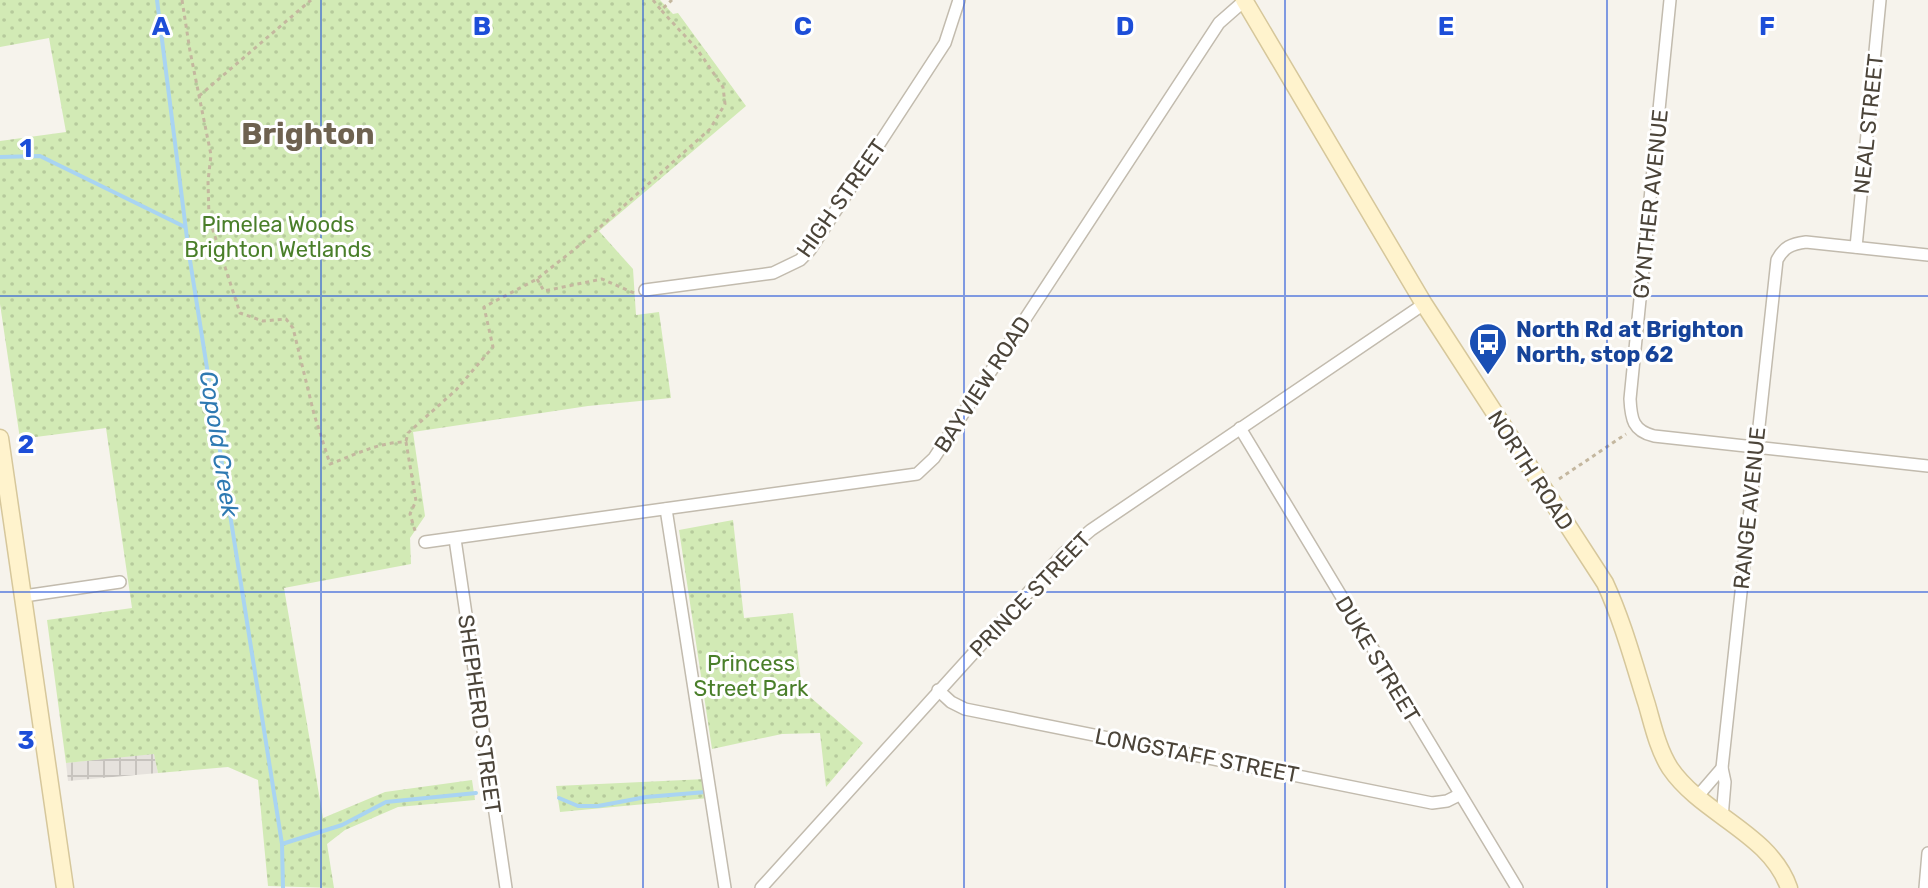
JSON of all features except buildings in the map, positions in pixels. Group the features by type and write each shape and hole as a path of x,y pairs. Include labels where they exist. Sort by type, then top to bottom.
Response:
{"street":[{"name":"HIGH STREET","path":"645,290 773,273 800,260 810,250 945,43 959,0"},
{"name":"GYNTHER AVENUE","path":"1636,428 1630,399 1670,0"},
{"name":"NEAL STREET","path":"1856,247 1880,0"},
{"name":"NORTH ROAD","path":"1244,1 1424,304 1605,583 1616,608 1662,753 1677,777 1697,797 1763,848 1785,877 1789,888"},
{"name":"BAYVIEW ROAD","path":"425,542 917,474 927,467 1219,23 1244,1"},
{"name":"RANGE AVENUE","path":"1722,818 1725,782 1722,768 1777,260 1783,250 1793,244 1806,242 1856,247"},
{"path":"1856,247 1928,255"},
{"name":"PRINCE STREET","path":"760,887 1064,553 1091,530 1424,304"},
{"name":"DUKE STREET","path":"1240,428 1517,888"},
{"path":"1636,428 1654,436 1928,466"},
{"path":"0,438 8,548 24,596 65,888"},
{"path":"666,509 725,888"},
{"name":"SHEPHERD STREET","path":"455,539 506,888"},
{"path":"24,596 120,582"},
{"name":"LONGSTAFF STREET","path":"938,690 965,709 1432,803 1459,795"},
{"path":"1697,797 1722,768"},
{"path":"1925,888 1928,853"}],"path":[{"path":"182,0 211,155 209,218 240,313 263,321 286,319 293,328 330,464 371,447 406,442"},
{"path":"199,96 311,0"},
{"path":"425,542 417,536 410,514 416,501 406,442 408,433 456,390 493,347 484,307 537,279 581,244 710,129 725,104 723,87 697,49 653,0"},
{"path":"661,10 672,0"},
{"path":"537,279 544,291 602,279 629,293 645,290"},
{"path":"1559,479 1636,428"}],"shaded area":[{"path":"154,753 158,773 68,781 66,763"}],"green space":[{"name":"Pimelea Woods Brighton Wetlands","path":"0,0 660,0 673,14 678,13 746,106 599,231 633,269 636,315 659,312 671,398 588,406 413,432 425,516 410,538 411,564 284,588 323,818 385,792 472,780 475,800 398,807 345,830 327,844 334,888 268,886 258,780 228,767 158,773 154,754 66,763 47,620 132,608 106,428 20,439 0,304 0,141 66,132 49,38 0,47"},
{"name":"Princess Street Park","path":"733,520 744,618 793,613 802,690 863,743 826,787 820,733 782,734 712,749 679,530"},
{"path":"706,779 709,798 560,812 556,786"}],"waterway":[{"name":"Copold Creek","path":"157,0 189,254 282,844 283,888"},
{"path":"0,157 40,156 185,227"},
{"path":"559,798 578,806 598,806 646,797 706,792"},
{"path":"282,844 342,825 386,802 476,793"}],"place":[{"name":"North Rd at Brighton North, stop 62","path":"1488,376"}],"district":[{"name":"Brighton","path":"308,134"}]}
